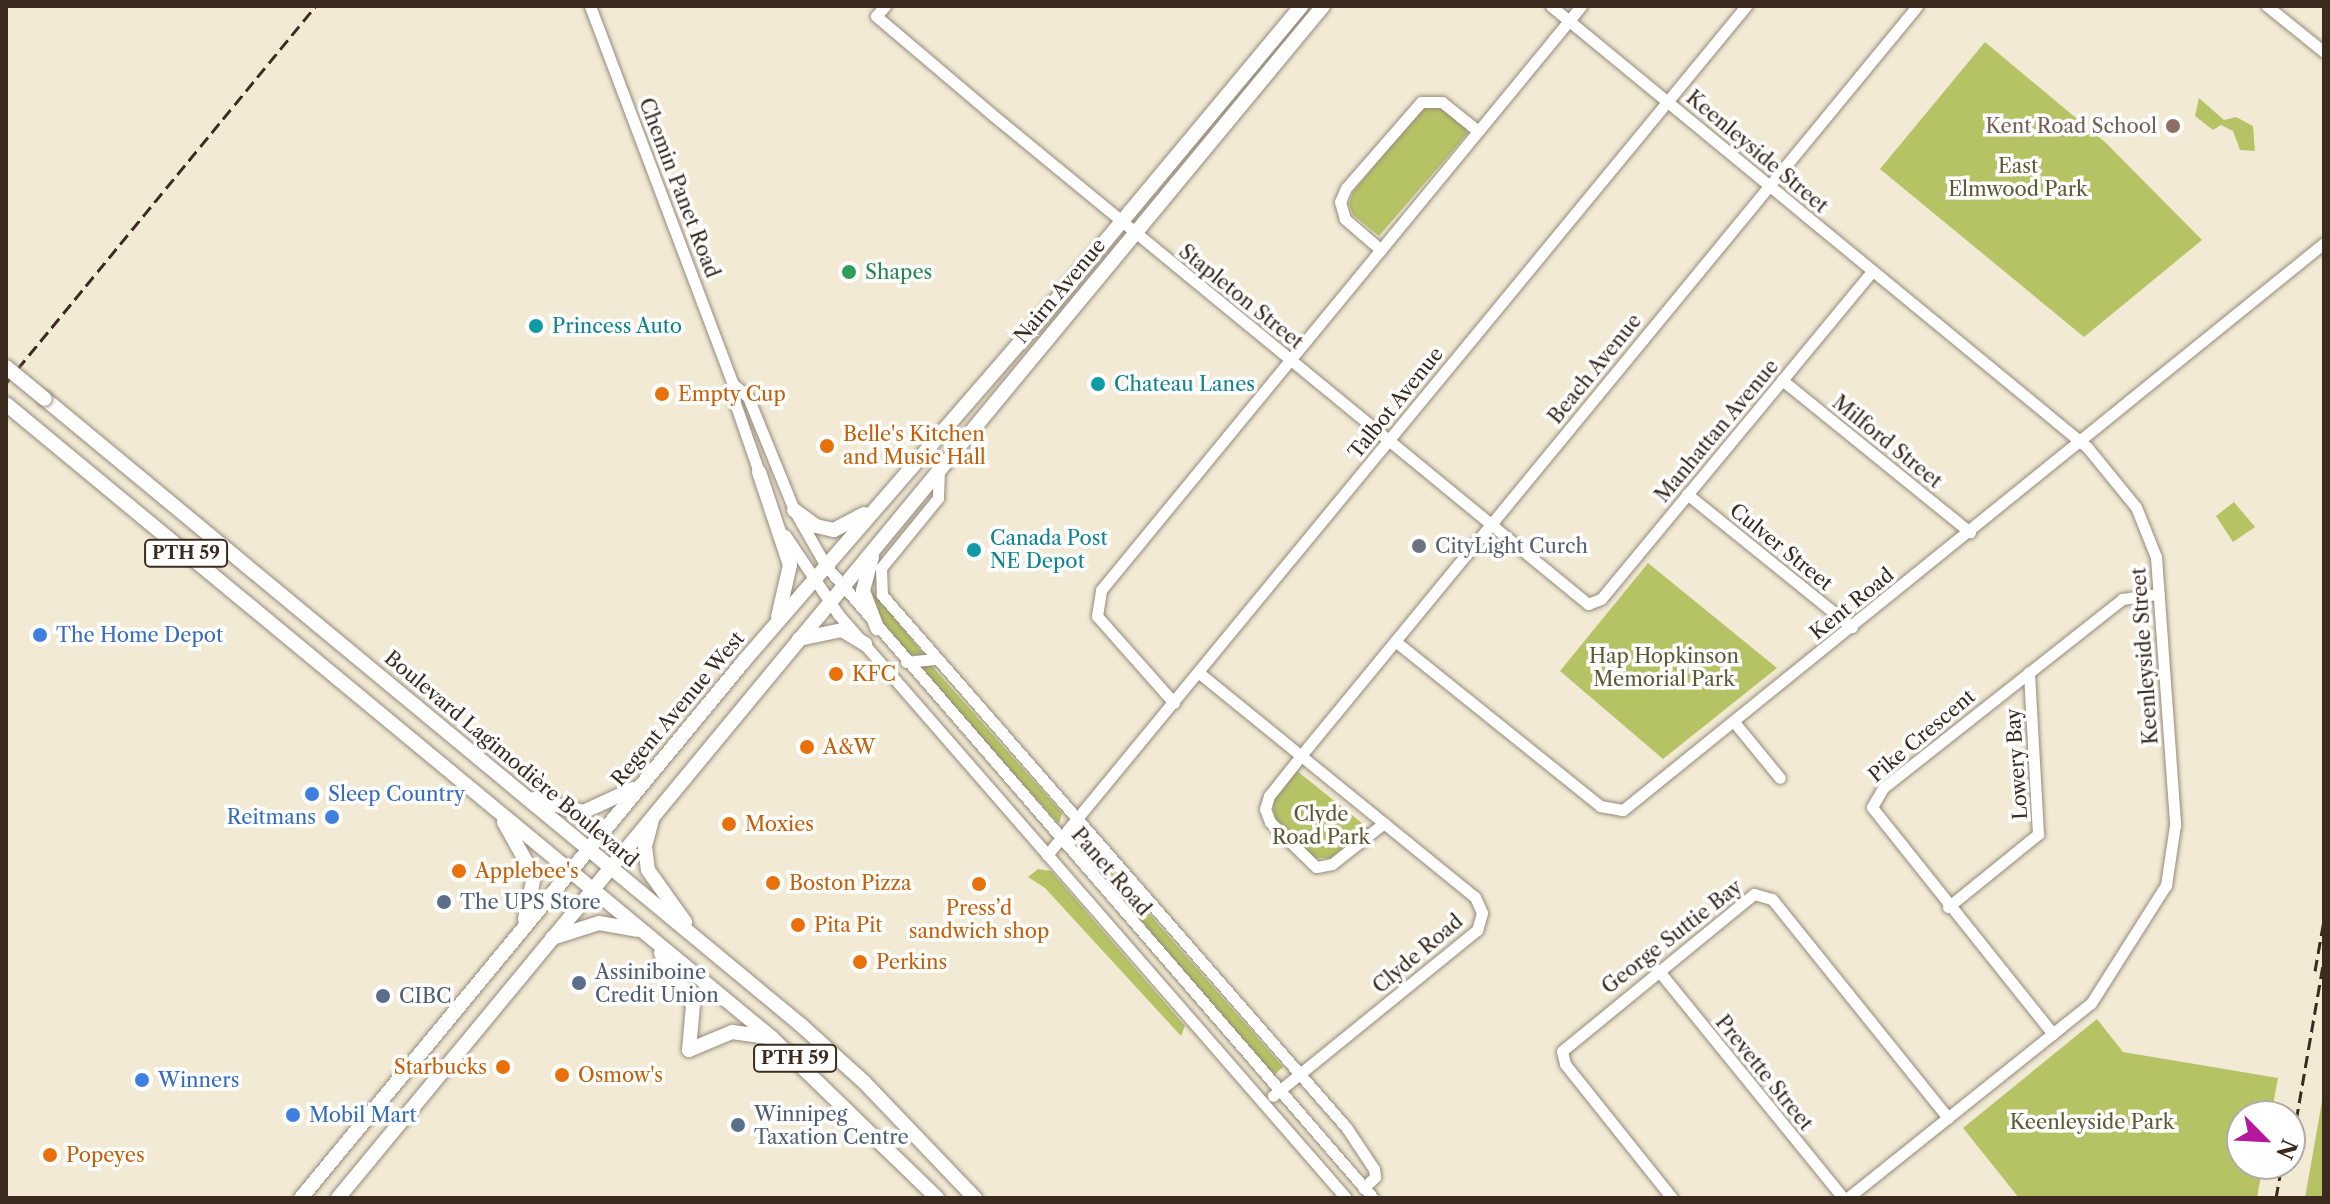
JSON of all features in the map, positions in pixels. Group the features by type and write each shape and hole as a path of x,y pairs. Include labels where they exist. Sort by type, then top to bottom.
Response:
{"main road":[{"name":"Nairn Avenue","path":"813,582 1053,304 1301,6"},
{"name":"Nairn Avenue","path":"829,602 1318,8"},
{"path":"1216,107 1230,118"},
{"path":"1053,304 1066,316"},
{"name":"Boulevard Lagimodière Boulevard","path":"6,367 697,938 864,1082 975,1198"},
{"name":"PTH 59","path":"6,404 772,1038 937,1198"},
{"path":"924,455 939,468"},
{"path":"759,472 790,565 786,596 774,626"},
{"path":"794,510 816,526 843,529 890,494"},
{"path":"877,628 863,591 878,542"},
{"name":"Regent Avenue West","path":"301,1198 588,848 813,582"},
{"path":"338,1198 829,602"},
{"path":"798,639 842,630 865,644"},
{"path":"522,794 583,812 641,785"},
{"path":"498,811 534,876 521,930"},
{"path":"654,815 645,846 648,870 697,938"},
{"path":"552,938 599,923 647,935 693,1005 689,1050 732,1032 772,1038"},
{"path":"369,1113 392,1131"}],"street":[{"name":"Chemin Panet Road","path":"590,6 733,384 759,472 787,539 813,582"},
{"name":"Keenleyside Street","path":"1551,6 2081,442 2141,515 2156,557 2175,825 2166,885 2107,983 2053,1034 1845,1198"},
{"path":"1174,703 1097,616 1096,598 1581,6"},
{"name":"Talbot Avenue","path":"1043,850 1075,821 1174,703 1746,6"},
{"name":"Beach Avenue","path":"1302,755 1917,6"},
{"path":"2267,6 2324,52"},
{"name":"Stapleton Street","path":"880,11 1134,233 1585,603"},
{"path":"1381,250 1345,219 1340,202 1346,188 1421,102 1442,102 1478,131"},
{"name":"Kent Road","path":"1395,641 1610,811 1623,810 2324,243"},
{"name":"Manhattan Avenue","path":"1585,603 1601,599 1872,271"},
{"name":"Milford Street","path":"1782,380 1970,532"},
{"name":"Chemin Panet Road","path":"733,384 748,397 794,510 826,566"},
{"path":"746,434 761,429"},
{"path":"939,468 938,498 878,576 882,595 1075,821 1299,1074 1374,1169 1375,1177 1363,1188"},
{"name":"Culver Street","path":"1687,494 1852,627"},
{"path":"878,542 894,553"},
{"name":"Panet Road","path":"826,566 1058,838 1373,1198"},
{"name":"Panet Road","path":"813,582 1344,1197"},
{"name":"Pike Crescent","path":"2053,1034 1948,907 1872,807 1883,788 2122,599 2159,594"},
{"path":"906,662 937,659"},
{"name":"Clyde Road","path":"1198,672 1475,897 1481,922 1264,1104"},
{"name":"Lowery Bay","path":"1948,907 2038,834 2029,672"},
{"path":"1734,722 1780,778"},
{"path":"1302,755 1269,796 1265,809 1270,822 1301,858 1316,867 1332,864 1384,823"},
{"name":"George Suttie Bay","path":"1672,1198 1562,1056 1566,1043 1749,896 1769,896 1948,1118"},
{"name":"Prevette Street","path":"1658,970 1845,1198"}],"green space":[{"name":"East Elmwood Park","path":"1985,42 2106,143 2202,240 2084,337 1880,169"},
{"path":"2199,98 2224,120 2236,117 2253,126 2255,151 2240,150 2233,131 2221,125 2213,130 2195,116"},
{"path":"1431,105 1444,107 1465,125 1467,134 1379,236 1353,215 1349,204 1353,192 1419,111"},
{"path":"2234,502 2255,527 2233,542 2216,516"},
{"name":"Hap Hopkinson Memorial Park","path":"1648,563 1777,668 1663,759 1560,671"},
{"path":"867,588 924,655 907,655 877,621"},
{"path":"930,664 1062,813 1059,824 916,666"},
{"name":"Clyde Road Park","path":"1296,770 1368,828 1331,858 1309,858 1274,818 1273,799"},
{"path":"1080,835 1283,1067 1272,1077 1075,849"},
{"path":"1038,869 1051,871 1185,1026 1181,1036 1045,888 1028,877"},
{"name":"Keenleyside Park","path":"2097,1019 2123,1052 2278,1078 2274,1100 2226,1100 2226,1180 2260,1180 2257,1198 2019,1198 1963,1128"},
{"path":"2324,1090 2324,1198 2305,1198"}],"railway":[{"path":"6,383 316,6"},
{"path":"2315,971 2324,920"},
{"path":"2300,1100 2324,959"},
{"path":"2276,1198 2279,1180"}],"place":[{"name":"Kent Road School","path":"2173,126"},
{"name":"Shapes","path":"849,272"},
{"name":"Princess Auto","path":"536,326"},
{"name":"Chateau Lanes","path":"1098,384"},
{"name":"Empty Cup","path":"662,394"},
{"name":"Belle's Kitchen and Music Hall","path":"827,446"},
{"name":"CityLight Curch","path":"1419,546"},
{"name":"Canada Post NE Depot","path":"974,550"},
{"name":"The Home Depot","path":"40,635"},
{"name":"KFC","path":"836,674"},
{"name":"A&W","path":"807,747"},
{"name":"Sleep Country","path":"312,794"},
{"name":"Reitmans","path":"332,817"},
{"name":"Moxies","path":"729,824"},
{"name":"Applebee's","path":"459,871"},
{"name":"Boston Pizza","path":"773,883"},
{"name":"Press’d sandwich shop","path":"979,884"},
{"name":"The UPS Store","path":"444,902"},
{"name":"Pita Pit","path":"798,925"},
{"name":"Perkins","path":"860,962"},
{"name":"Assiniboine Credit Union","path":"579,983"},
{"name":"CIBC","path":"383,996"},
{"name":"Starbucks","path":"503,1067"},
{"name":"Osmow's","path":"562,1075"},
{"name":"Winners","path":"142,1080"},
{"name":"Mobil Mart","path":"293,1115"},
{"name":"Winnipeg Taxation Centre","path":"738,1125"},
{"name":"Popeyes","path":"50,1155"}]}
